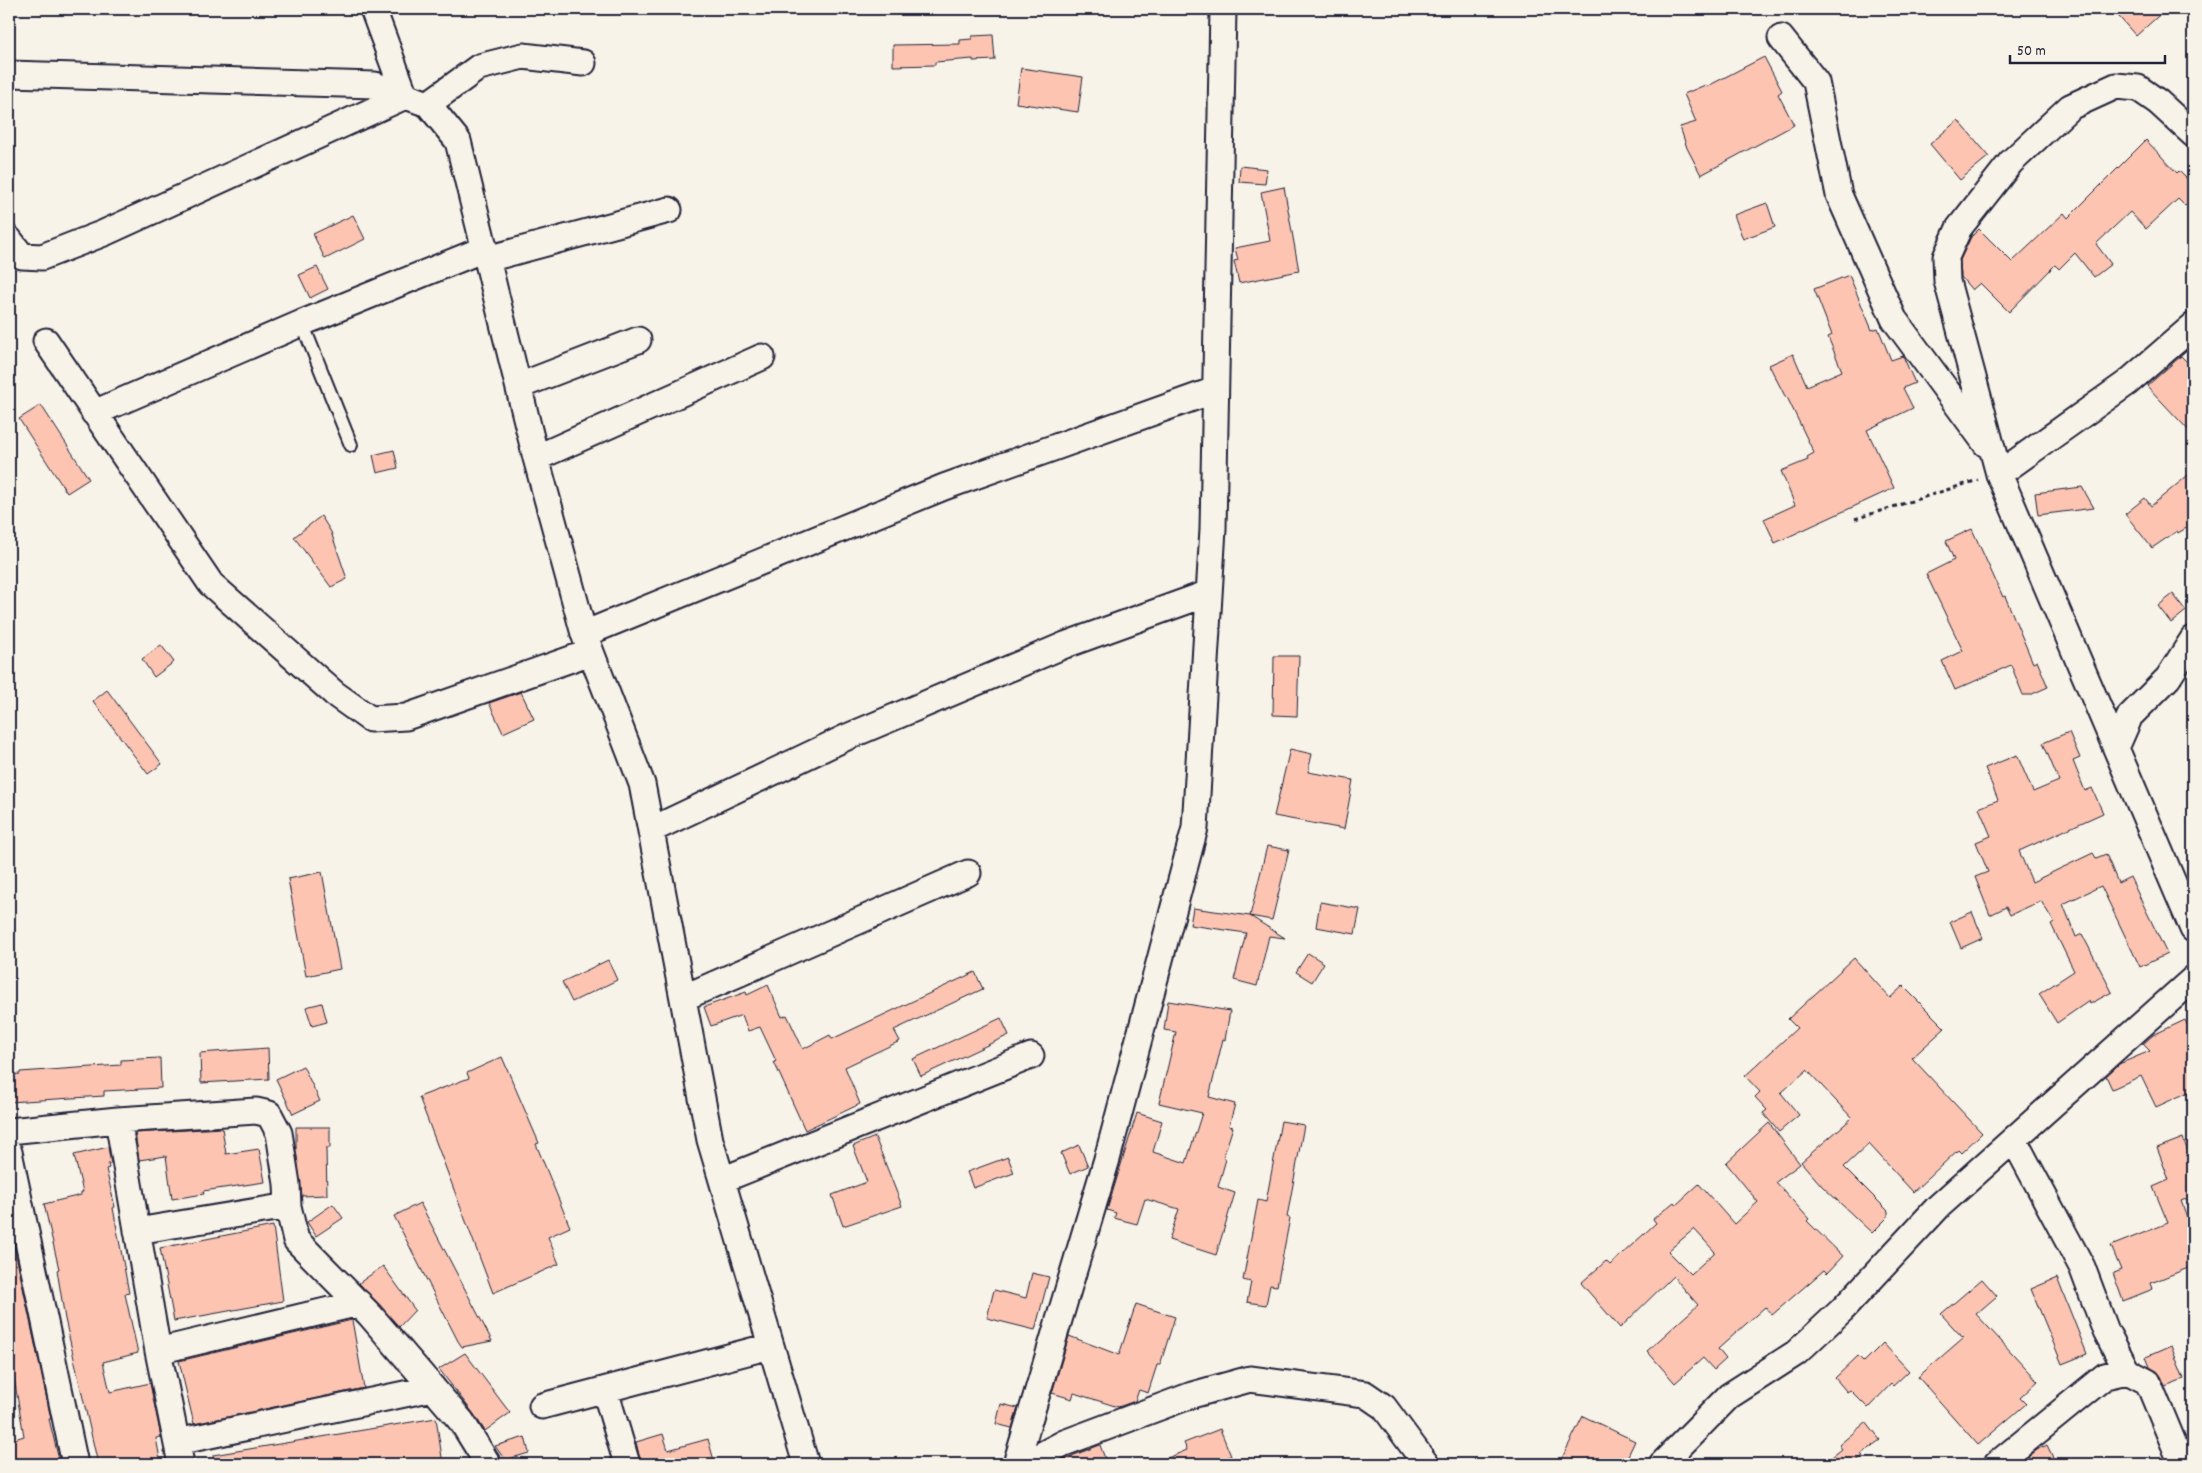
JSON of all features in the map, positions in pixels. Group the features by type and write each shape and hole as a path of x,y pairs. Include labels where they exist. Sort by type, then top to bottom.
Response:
{"street":[{"path":"373,9 417,100 458,141 536,458 587,643 642,784 710,1140 806,1464"},
{"path":"1016,1464 1107,1159 1195,828 1213,529 1223,9"},
{"path":"1781,38 1816,82 1839,195 1894,319 1997,465"},
{"path":"9,239 22,256 42,257 104,233 417,100 479,66 523,56 584,63"},
{"path":"9,74 375,85 417,100"},
{"path":"2193,134 2158,102 2138,88 2116,86 2070,107 2011,162 1959,228 1946,257 1947,281 1997,465 2193,929"},
{"path":"94,413 302,323 485,254 669,210"},
{"path":"1997,465 2126,383 2193,326"},
{"path":"519,386 638,340"},
{"path":"46,341 211,584 327,688 370,720 406,717 587,643 944,487 1215,390"},
{"path":"536,458 762,357"},
{"path":"651,830 856,734 1065,645 1209,593"},
{"path":"2116,748 2130,716 2168,678 2193,639"},
{"path":"683,998 968,873"},
{"path":"1662,1464 1729,1396 1796,1353 1842,1310 1939,1206 2193,979"},
{"path":"722,1180 1031,1056"},
{"path":"9,1131 118,1120 256,1111 269,1114 279,1133 287,1184 288,1206 296,1240 359,1303 462,1422 488,1464"},
{"path":"118,1120 158,1351 179,1453 432,1388"},
{"path":"2014,1140 2082,1267 2106,1331 2127,1371 2148,1382 2182,1464"},
{"path":"9,1152 75,1464"},
{"path":"137,1231 288,1206"},
{"path":"158,1351 359,1303"},
{"path":"542,1406 770,1346"},
{"path":"1997,1464 2105,1376 2127,1371"},
{"path":"1024,1464 1064,1443 1192,1395 1250,1379 1365,1394 1384,1407 1426,1464"},
{"path":"605,1390 627,1464"}],"lane":[{"path":"302,323 351,445"}],"path":[{"path":"1855,519 1997,465"}],"building":[{"path":"2112,9 2166,9 2136,36"},
{"path":"993,35 995,60 973,61 973,59 935,62 935,65 893,66 893,45 960,44 960,40 972,39 972,36"},
{"path":"1764,57 1782,91 1778,94 1794,125 1701,175 1687,148 1680,127 1696,122 1684,94 1705,85 1706,87"},
{"path":"1021,68 1083,77 1078,112 1016,103"},
{"path":"1958,120 1989,156 1960,180 1930,144"},
{"path":"2146,140 2177,173 2179,171 2193,185 2193,198 2185,206 2178,199 2146,229 2130,212 2096,244 2111,264 2094,277 2075,253 2059,269 2055,265 2009,312 1980,283 1972,290 1961,277 1960,260 1971,237 1979,229 2012,262 2064,213 2068,218"},
{"path":"1240,166 1267,169 1265,184 1239,182"},
{"path":"1284,187 1299,271 1239,283 1234,261 1238,260 1235,248 1270,241 1261,192"},
{"path":"1767,203 1775,227 1743,239 1734,215"},
{"path":"353,215 365,239 325,259 313,234"},
{"path":"317,267 328,289 310,298 299,275"},
{"path":"1849,275 1872,330 1878,328 1891,360 1903,356 1915,383 1903,388 1913,408 1867,430 1894,488 1775,543 1764,519 1795,505 1781,471 1808,460 1807,457 1814,453 1769,365 1793,354 1807,386 1842,371 1828,337 1832,335 1814,289"},
{"path":"2181,356 2193,368 2193,435 2147,386"},
{"path":"41,405 89,479 67,493 19,419"},
{"path":"394,450 398,468 377,473 373,455"},
{"path":"2193,471 2193,524 2178,533 2177,531 2152,548 2125,514 2145,498 2151,506"},
{"path":"2082,487 2094,508 2038,515 2035,493"},
{"path":"321,516 331,532 347,579 331,587 294,537"},
{"path":"1972,529 2003,597 2005,596 2033,663 2037,661 2048,687 2030,695 2023,695 2011,665 1955,690 1942,661 1963,651 1926,574 1954,560 1946,541"},
{"path":"2173,594 2186,611 2171,623 2158,606"},
{"path":"161,645 174,662 154,677 142,659"},
{"path":"1274,656 1299,656 1297,716 1273,715"},
{"path":"107,690 162,764 148,774 93,701"},
{"path":"521,692 534,719 503,733 489,703"},
{"path":"2069,732 2080,758 2073,761 2085,791 2092,788 2103,813 2019,851 2032,882 2093,853 2096,858 2106,854 2118,883 2130,877 2167,954 2140,967 2101,886 2063,904 2076,937 2082,934 2112,992 2090,1004 2089,1001 2057,1023 2039,994 2074,971 2051,924 2054,922 2041,901 2010,915 2006,907 1990,915 1975,877 1988,872 1976,842 1991,836 1979,808 1998,800 1985,768 2017,755 2033,792 2059,781 2043,743"},
{"path":"1290,749 1312,754 1308,772 1353,780 1344,829 1274,816"},
{"path":"1267,846 1289,850 1272,920 1250,916"},
{"path":"322,872 340,969 306,976 288,879"},
{"path":"1320,902 1360,909 1355,934 1316,927"},
{"path":"1193,908 1250,916 1285,938 1269,936 1257,986 1234,980 1246,933 1190,925"},
{"path":"1972,912 1983,938 1961,948 1950,922"},
{"path":"1308,953 1324,963 1312,982 1296,972"},
{"path":"1854,958 1890,998 1903,986 1945,1028 1912,1058 1982,1133 1961,1153 1958,1150 1913,1192 1869,1144 1844,1167 1888,1211 1888,1217 1872,1233 1822,1186 1801,1162 1852,1118 1807,1070 1781,1093 1799,1115 1779,1132 1763,1113 1767,1110 1755,1097 1760,1092 1745,1076 1797,1028 1788,1019"},
{"path":"608,960 617,980 572,1002 562,982"},
{"path":"975,972 983,989 894,1030 900,1041 845,1067 860,1104 805,1130 760,1027 748,1031 742,1015 711,1026 704,1007 746,992 747,995 768,985 782,1017 787,1015 803,1049 830,1035 832,1039"},
{"path":"1168,1001 1230,1011 1225,1040 1223,1039 1209,1097 1235,1104 1229,1126 1233,1127 1223,1158 1226,1159 1218,1187 1235,1193 1216,1255 1169,1240 1179,1209 1145,1199 1137,1224 1114,1218 1116,1213 1107,1210 1137,1113 1162,1121 1153,1152 1186,1163 1202,1113 1159,1103 1176,1032 1164,1030"},
{"path":"322,1003 327,1022 312,1026 306,1007"},
{"path":"1001,1018 1009,1035 921,1076 913,1059"},
{"path":"2185,1020 2193,1037 2193,1090 2156,1107 2141,1076 2112,1089 2106,1076 2119,1064 2150,1051 2143,1044 2153,1035"},
{"path":"268,1048 269,1079 201,1083 200,1053"},
{"path":"502,1057 539,1143 536,1144 570,1227 548,1237 559,1264 493,1293 419,1097 469,1078 467,1073"},
{"path":"160,1058 161,1088 104,1091 104,1096 9,1102 9,1075 20,1074 20,1072 121,1065 121,1060"},
{"path":"303,1066 320,1101 293,1114 276,1079"},
{"path":"1281,1121 1304,1125 1287,1217 1290,1218 1277,1286 1270,1285 1266,1305 1247,1302 1251,1282 1243,1280 1258,1200 1266,1202"},
{"path":"1769,1123 1800,1164 1776,1182 1809,1219 1807,1221 1843,1256 1827,1273 1824,1270 1772,1315 1765,1307 1718,1349 1726,1359 1714,1370 1703,1358 1675,1383 1647,1351 1698,1305 1673,1276 1620,1328 1581,1283 1606,1261 1610,1265 1656,1223 1653,1219 1674,1202 1676,1205 1699,1184 1734,1224 1758,1202 1726,1163","holes":["1694,1229 1715,1252 1691,1274 1668,1251"]},
{"path":"296,1127 330,1127 330,1148 326,1148 327,1195 302,1196 296,1151"},
{"path":"222,1128 226,1154 259,1149 265,1182 203,1191 204,1194 172,1199 166,1156 139,1160 135,1133"},
{"path":"875,1137 902,1206 843,1226 832,1195 867,1182 853,1146"},
{"path":"2183,1138 2193,1166 2193,1196 2181,1201 2193,1233 2193,1266 2151,1283 2153,1289 2123,1301 2113,1273 2121,1270 2111,1246 2168,1223 2153,1187 2169,1180 2157,1148"},
{"path":"1079,1145 1088,1166 1070,1174 1061,1153"},
{"path":"108,1147 111,1164 108,1164 109,1168 106,1169 115,1207 113,1208 129,1293 125,1294 138,1353 103,1362 110,1392 150,1383 161,1437 156,1438 161,1464 98,1464 65,1319 57,1270 59,1269 44,1204 81,1195 81,1192 83,1192 74,1155"},
{"path":"1008,1157 1014,1173 973,1188 967,1172"},
{"path":"420,1203 492,1341 462,1347 458,1341 394,1216"},
{"path":"333,1204 343,1218 316,1236 307,1222"},
{"path":"273,1226 283,1301 174,1321 160,1248"},
{"path":"13,1241 60,1464 9,1464 9,1441 24,1436 9,1349 9,1242"},
{"path":"383,1266 415,1310 399,1327 359,1283"},
{"path":"1032,1273 1049,1277 1035,1330 987,1318 994,1290 1026,1298"},
{"path":"2057,1278 2087,1354 2062,1364 2031,1289"},
{"path":"1982,1279 1997,1296 1976,1314 2038,1381 2020,1398 2026,1404 1978,1445 1918,1377 1963,1338 1941,1314"},
{"path":"1136,1304 1175,1317 1160,1365 1157,1365 1148,1393 1139,1390 1135,1401 1118,1407 1074,1393 1072,1399 1052,1393 1069,1336 1119,1355"},
{"path":"352,1320 364,1388 194,1424 179,1361"},
{"path":"1883,1343 1909,1371 1893,1386 1891,1384 1868,1408 1850,1390 1847,1392 1835,1378 1858,1356 1864,1362"},
{"path":"2171,1346 2184,1379 2165,1386 2161,1376 2150,1367 2146,1357"},
{"path":"465,1353 510,1413 485,1431 439,1369"},
{"path":"1001,1404 1018,1408 1012,1428 996,1424"},
{"path":"1583,1416 1635,1441 1624,1464 1559,1464"},
{"path":"436,1418 443,1464 214,1464 213,1455"},
{"path":"1866,1422 1880,1440 1861,1454 1863,1456 1852,1464 1823,1464 1842,1449 1839,1445"},
{"path":"1220,1429 1231,1456 1209,1464 1153,1464 1187,1450 1184,1443"},
{"path":"663,1434 668,1450 708,1439 715,1464 641,1464 636,1442"},
{"path":"525,1437 529,1453 505,1460 495,1446"},
{"path":"1100,1445 1107,1464 1055,1464 1064,1459"},
{"path":"2047,1445 2056,1464 2019,1464 2037,1450"}]}
